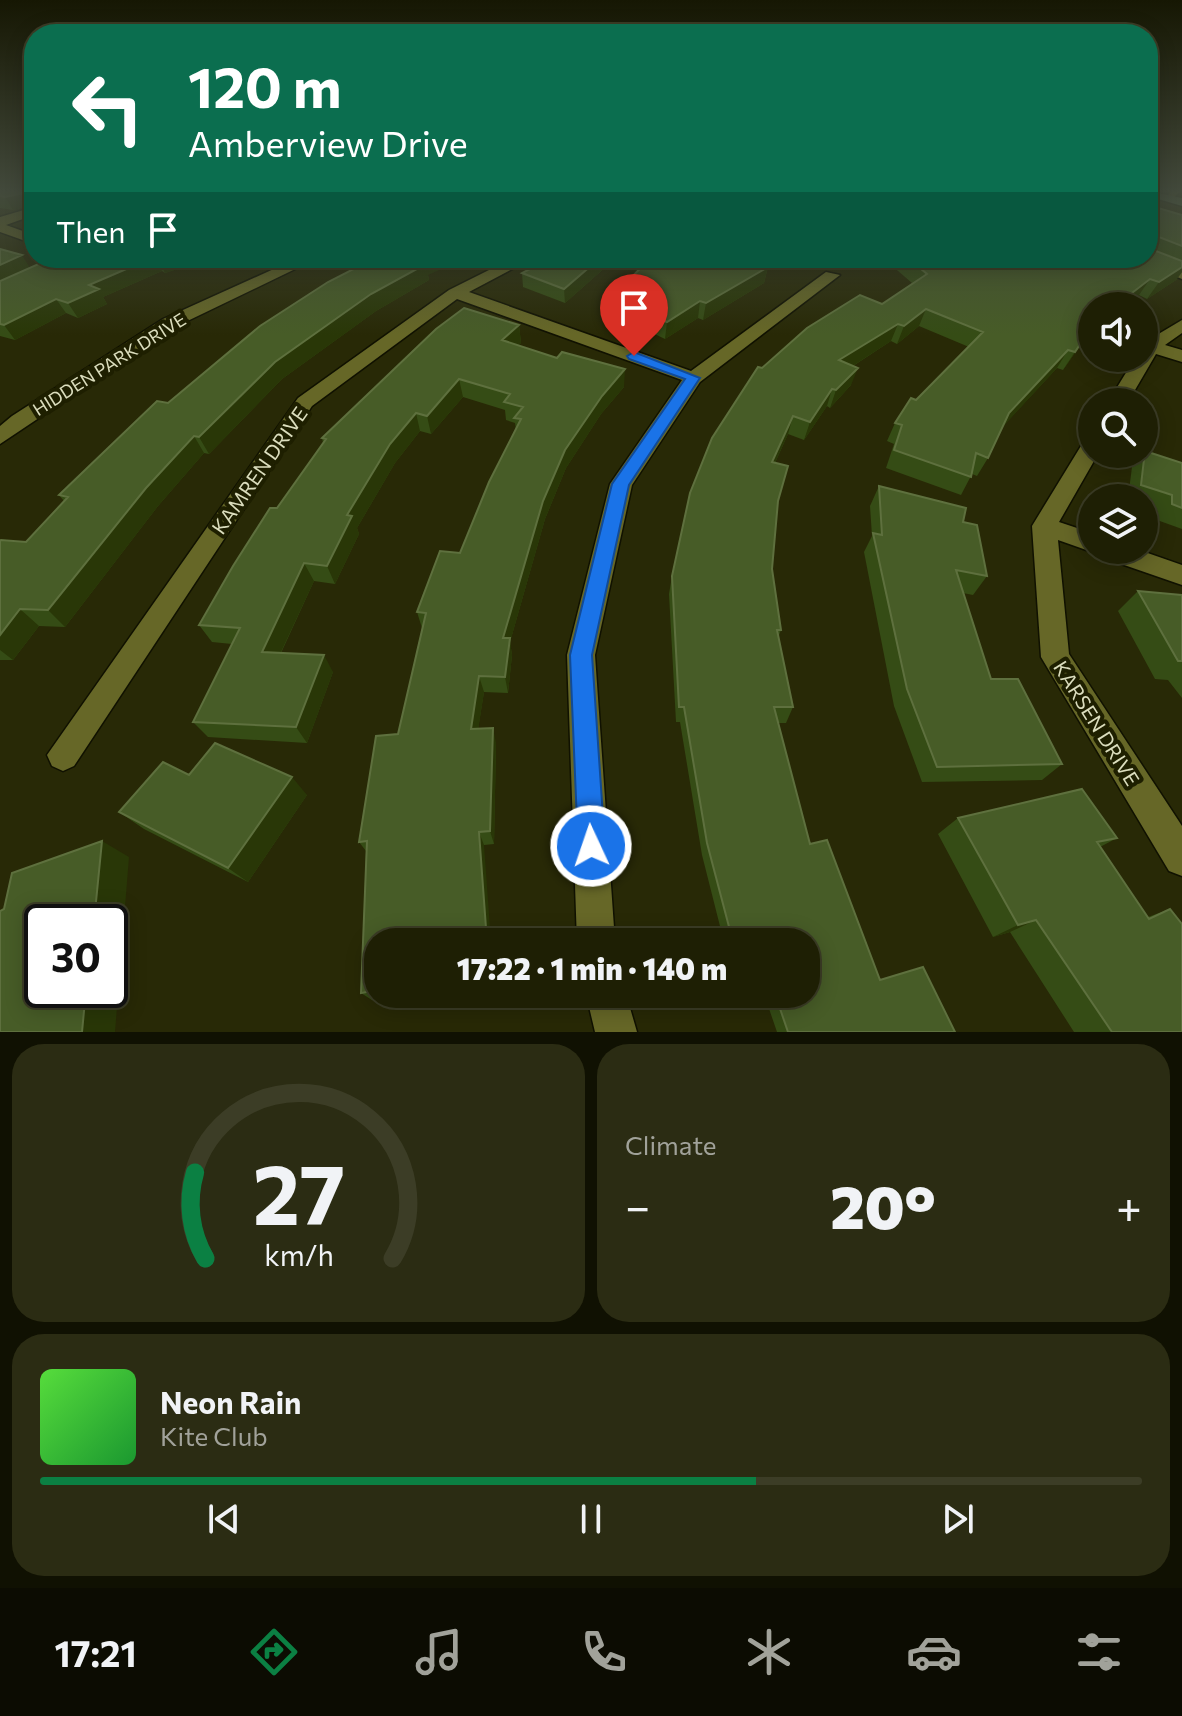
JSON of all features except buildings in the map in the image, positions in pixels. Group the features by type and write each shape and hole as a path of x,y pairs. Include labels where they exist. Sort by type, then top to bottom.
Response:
{"street":[{"path":"1158,265 1182,274"},
{"path":"0,293 54,268"},
{"name":"HIDDEN PARK DRIVE","path":"0,437 19,421 169,323 288,268"},
{"name":"KAMREN DRIVE","path":"63,755 305,402 455,293 505,268"},
{"path":"595,928 581,655 621,484 693,378 832,275"},
{"path":"455,293 693,378"},
{"path":"1158,341 1182,325"},
{"path":"1158,348 1182,356"},
{"path":"1078,538 1044,526 1079,468"},
{"name":"KARSEN DRIVE","path":"1044,526 1055,657 1182,858"},
{"path":"1150,564 1182,575"},
{"path":"610,1008 616,1032"}],"route":[{"path":"591,846 581,655 621,484 693,378 634,356"}]}
